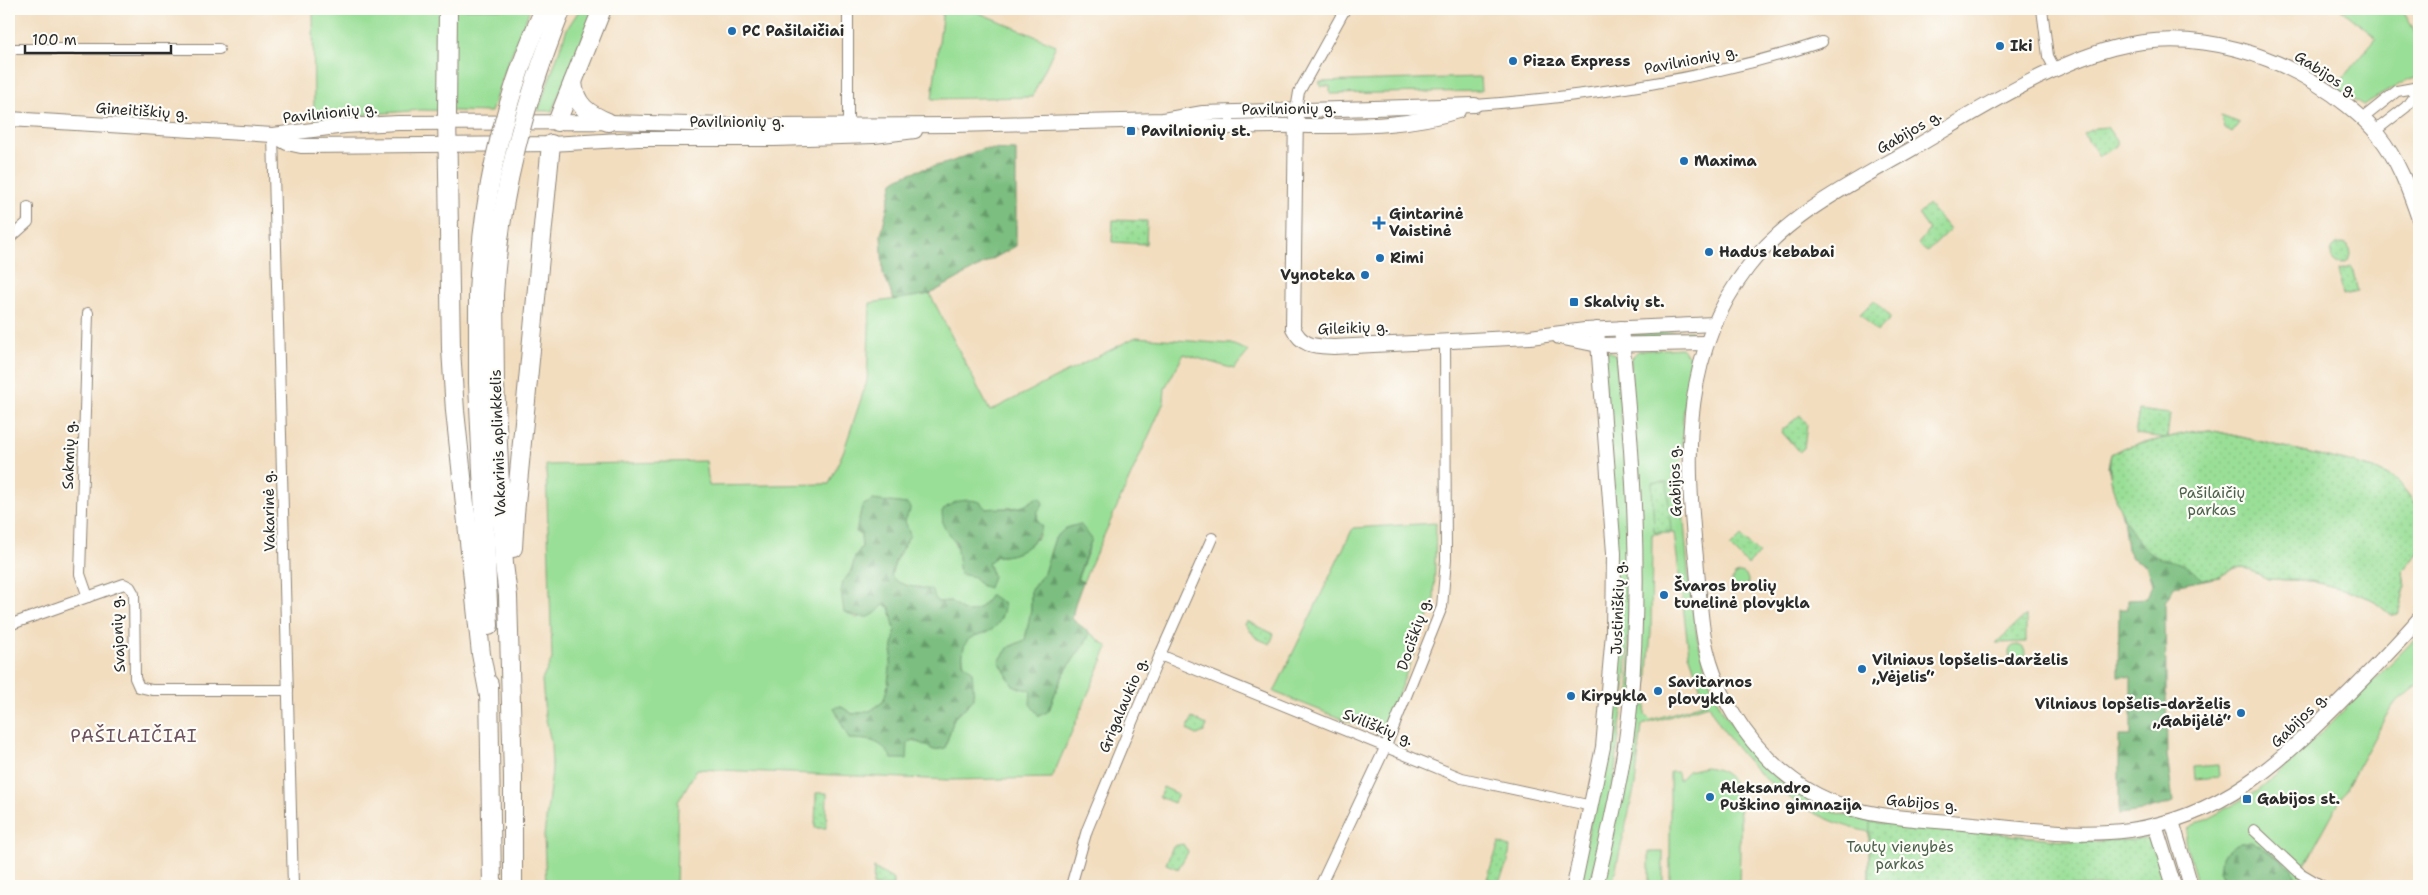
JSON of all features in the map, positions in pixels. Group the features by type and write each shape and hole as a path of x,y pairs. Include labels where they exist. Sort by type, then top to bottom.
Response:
{"highway":[{"path":"448,9 450,310 455,411 481,654 489,696"},
{"path":"556,122 602,9"},
{"name":"Vakarinis aplinkkelis","path":"492,886 490,640 478,383 486,295 511,160 528,100 561,11"},
{"name":"Vakarinis aplinkkelis","path":"513,886 513,776 508,596 504,564 495,384 486,295 485,202 498,139 524,55 561,11"},
{"path":"573,82 577,99 586,111 608,122"},
{"path":"508,596 545,144"}],"street":[{"path":"848,9 848,131"},
{"path":"1296,110 1299,92 1345,9"},
{"path":"2042,9 2048,56 2056,69"},
{"name":"Gabijos g.","path":"2419,219 2395,162 2375,130 2363,118 2317,83 2295,70 2264,57 2235,48 2170,41 2126,45 2056,69 1927,140 1803,214 1778,234 1748,267 1714,324 1707,343 1694,396 1689,435 1691,505 1703,633 1720,686 1733,712 1759,747 1794,780 1817,795 1838,805 1879,816 2031,830 2114,831 2172,821 2214,806 2275,765 2392,651 2419,619"},
{"name":"Pavilnionių g.","path":"274,135 345,126 556,122 769,126 892,134 953,125 1163,120 1203,113 1474,105 1648,86 1746,65 1822,42"},
{"path":"9,49 219,49"},
{"path":"2363,118 2397,91 2419,88"},
{"path":"2375,130 2406,107 2419,88"},
{"name":"Pavilnionių g.","path":"1163,120 1204,127 1404,122 1439,117 1474,105"},
{"name":"Gileikių g.","path":"1296,110 1292,328 1297,337 1311,346 1552,336 1597,329 1714,324"},
{"name":"Gineitiškių g.","path":"9,119 274,135"},
{"path":"545,144 556,122"},
{"name":"Pavilnionių g.","path":"274,135 287,144 301,146 448,145 545,144 848,131"},
{"name":"Vakarinė g.","path":"274,135 292,886"},
{"path":"9,238 28,222 28,207"},
{"name":"Sakmių g.","path":"88,313 80,574 88,597"},
{"name":"Justiniškių g.","path":"1596,886 1614,811 1622,766 1630,708 1635,627 1636,537 1621,328"},
{"name":"Justiniškių g.","path":"1574,886 1592,806 1606,717 1613,634 1614,554 1597,329"},
{"name":"Gileikių g.","path":"1552,336 1598,346 1707,343"},
{"name":"Dociškių g.","path":"1320,886 1386,746 1442,607 1446,560 1445,341"},
{"name":"Grigalaukio g.","path":"1071,886 1087,830 1160,655 1212,538"},
{"name":"Svajonių g.","path":"9,624 124,584 130,587 134,594 135,678 139,687 152,690 288,690"},
{"name":"Sviliškių g.","path":"1160,655 1462,778 1592,806"},
{"path":"2172,821 2191,886"},
{"path":"2155,825 2174,886"},
{"path":"2254,830 2300,873 2322,886"}],"green space":[{"path":"313,9 530,9 504,73 491,112 421,110 314,119"},
{"path":"580,9 595,9 552,111 538,111 567,29"},
{"path":"943,9 970,9 1056,45 1032,97 932,99"},
{"path":"2341,9 2402,9 2419,39 2419,76 2409,79 2363,105 2335,87 2376,38"},
{"path":"1480,77 1481,91 1330,94 1330,86 1321,86 1319,82"},
{"path":"2221,116 2240,123 2232,133 2224,128"},
{"path":"2107,127 2117,141 2117,146 2099,156 2084,134 2095,128"},
{"path":"983,149 1016,150 1016,246 930,294 894,300 883,273 881,235 893,182 907,174 953,161"},
{"path":"1928,204 1950,230 1927,252 1918,244 1929,230 1918,214"},
{"path":"1113,220 1147,221 1146,244 1112,242"},
{"path":"2341,244 2348,247 2351,254 2348,261 2341,264 2334,261 2331,254 2334,247"},
{"path":"2352,267 2358,292 2343,295 2338,270"},
{"path":"930,294 990,411 1136,337 1231,344 1249,351 1234,369 1184,354 1165,388 1164,402 1083,582 1077,580 1089,549 1055,538 1044,573 1031,590 1031,610 1025,640 1009,647 999,661 1013,686 1031,690 1049,711 1064,674 1090,633 1108,647 1052,778 950,780 697,769 678,802 676,886 546,886 544,836 552,770 551,742 545,715 542,680 552,659 546,465 706,461 709,486 829,484 844,450 867,381 870,303","holes":["1036,498 1043,504 1037,511 1039,536 1030,545 1015,554 997,556 988,563 993,576 980,585 958,552 952,536 943,525 986,509 1024,507","873,501 907,504 910,512 905,517 904,546 896,559 891,576 894,579 904,585 920,587 937,602 951,601 957,607 968,612 977,610 991,595 987,633 974,636 966,642 963,649 965,668 974,699 954,718 945,748 934,750 914,740 886,748 874,741 840,706 853,714 870,711 883,702 887,690 895,632 890,607 883,605 857,618 849,614 843,581 847,577 862,547 861,534"]},
{"path":"1874,300 1891,318 1877,332 1860,314"},
{"path":"1692,331 1690,336 1635,338 1632,335 1633,334"},
{"path":"1681,348 1689,356 1691,366 1683,416 1681,482 1689,585 1697,637 1713,692 1724,713 1760,761 1781,782 1830,811 1870,822 2085,842 2142,839 2151,841 1869,886 1869,832 1843,825 1819,815 1796,802 1775,786 1755,769 1738,749 1708,705 1642,725 1635,785 1612,886 1601,886 1629,758 1631,358 1638,351","holes":["1674,533 1689,654 1706,703 1651,720 1645,714 1651,632 1652,534"]},
{"path":"1609,351 1616,355 1626,474 1631,567 1626,677 1614,778 1590,886 1578,886 1611,715 1604,355"},
{"path":"2139,410 2170,414 2167,438 2135,434"},
{"path":"1800,415 1807,424 1804,448 1799,452 1781,431"},
{"name":"Pašilaičių parkas","path":"2210,430 2345,461 2374,469 2398,481 2419,509 2419,551 2403,571 2405,588 2398,614 2391,615 2371,599 2351,591 2311,581 2268,579 2244,567 2234,568 2219,577 2174,586 2165,603 2167,755 2173,802 2143,811 2119,814 2119,736 2131,736 2131,677 2118,676 2119,609 2128,609 2128,599 2147,598 2152,584 2146,565 2132,558 2127,549 2123,518 2108,467 2111,454 2123,448 2191,432"},
{"name":"Pašilaičių parkas","path":"2210,430 2345,461 2374,469 2398,481 2419,509 2419,551 2403,571 2405,588 2398,614 2391,615 2371,599 2351,591 2311,581 2268,579 2244,567 2234,568 2219,577 2203,579 2184,565 2157,557 2148,552 2125,520 2114,493 2110,466 2111,454 2123,448 2191,432"},
{"path":"1652,482 1667,482 1671,531 1654,532"},
{"path":"1036,498 1041,498 1043,504 1038,511 1037,521 1042,527 1039,534 1024,549 1011,555 997,556 988,563 993,576 989,588 980,585 974,577 960,574 956,543 943,525 942,511 946,507 955,502 970,500 980,502 986,509 1017,508"},
{"path":"873,500 907,504 911,507 905,521 910,535 896,559 891,575 894,579 909,586 932,590 937,602 951,601 957,607 968,612 977,610 991,595 1004,605 1001,618 996,626 990,631 971,638 966,642 963,650 963,663 972,671 974,699 954,718 945,748 934,750 914,740 908,743 907,759 892,759 884,748 874,742 849,739 834,708 840,706 853,714 870,711 883,702 887,690 895,632 890,607 883,605 878,611 869,616 855,616 844,612 841,592 843,581 851,573 855,556 862,547 861,534 856,532 862,506"},
{"path":"1436,523 1434,603 1382,735 1274,692 1353,528"},
{"path":"1080,524 1092,539 1077,579 1083,582 1072,619 1090,633 1064,674 1055,692 1049,711 1039,716 1030,704 1031,691 1013,686 999,661 1009,647 1025,640 1031,610 1031,590 1044,573 1055,538 1066,528"},
{"path":"1741,536 1759,554 1748,565 1730,547"},
{"path":"1740,573 1746,575 1748,581 1746,587 1740,589 1734,587 1732,581 1734,575"},
{"path":"2026,615 2026,642 1996,643"},
{"path":"1247,621 1274,634 1270,644 1256,638 1245,624"},
{"path":"2419,638 2419,684 2395,703 2386,716 2300,873 2322,886 2292,886 2296,878 2293,872 2280,859 2263,848 2239,842 2219,871 2227,886 2198,886 2185,841 2188,829 2258,791 2287,767 2413,641"},
{"path":"2017,645 2025,653 2017,661 2009,653"},
{"path":"1192,718 1207,725 1204,732 1197,735 1187,730"},
{"path":"2218,765 2219,777 2195,779 2194,767"},
{"path":"1705,767 1725,773 1734,783 1737,791 1740,817 1739,886 1670,886 1670,772 1678,772 1679,780 1688,771"},
{"path":"1163,787 1178,794 1174,803 1159,797"},
{"path":"816,793 827,793 826,828 815,828"},
{"name":"Tautų vienybės parkas","path":"1870,822 2085,842 2148,839 2155,844 2168,886 1869,886"},
{"path":"2239,842 2252,842 2260,846 2293,869 2296,878 2292,886 2227,886 2219,871 2221,857"},
{"path":"1499,843 1510,847 1508,862 1499,882 1487,879"},
{"path":"1183,844 1188,852 1178,869 1166,864 1173,846"},
{"path":"1649,852 1663,852 1663,886 1649,886"},
{"path":"874,868 894,880 894,886 873,886"}],"place":[{"name":"PC Pašilaičiai","path":"732,31"},
{"name":"Iki","path":"2000,46"},
{"name":"Pizza Express","path":"1513,61"},
{"name":"Pavilnionių st.","path":"1131,131"},
{"name":"Maxima","path":"1684,161"},
{"name":"Gintarinė Vaistinė","path":"1379,223"},
{"name":"Hadus kebabai","path":"1709,252"},
{"name":"Rimi","path":"1380,258"},
{"name":"Vynoteka","path":"1365,275"},
{"name":"Skalvių st.","path":"1574,302"},
{"name":"Švaros brolių tunelinė plovykla","path":"1664,595"},
{"name":"Vilniaus lopšelis-darželis „Vėjelis“","path":"1862,669"},
{"name":"Savitarnos plovykla","path":"1658,691"},
{"name":"Kirpykla","path":"1571,696"},
{"name":"Vilniaus lopšelis-darželis „Gabijėlė“","path":"2241,713"},
{"name":"Aleksandro Puškino gimnazija","path":"1710,797"},
{"name":"Gabijos st.","path":"2247,799"}],"district":[{"name":"PAŠILAIČIAI","path":"134,736"}]}
